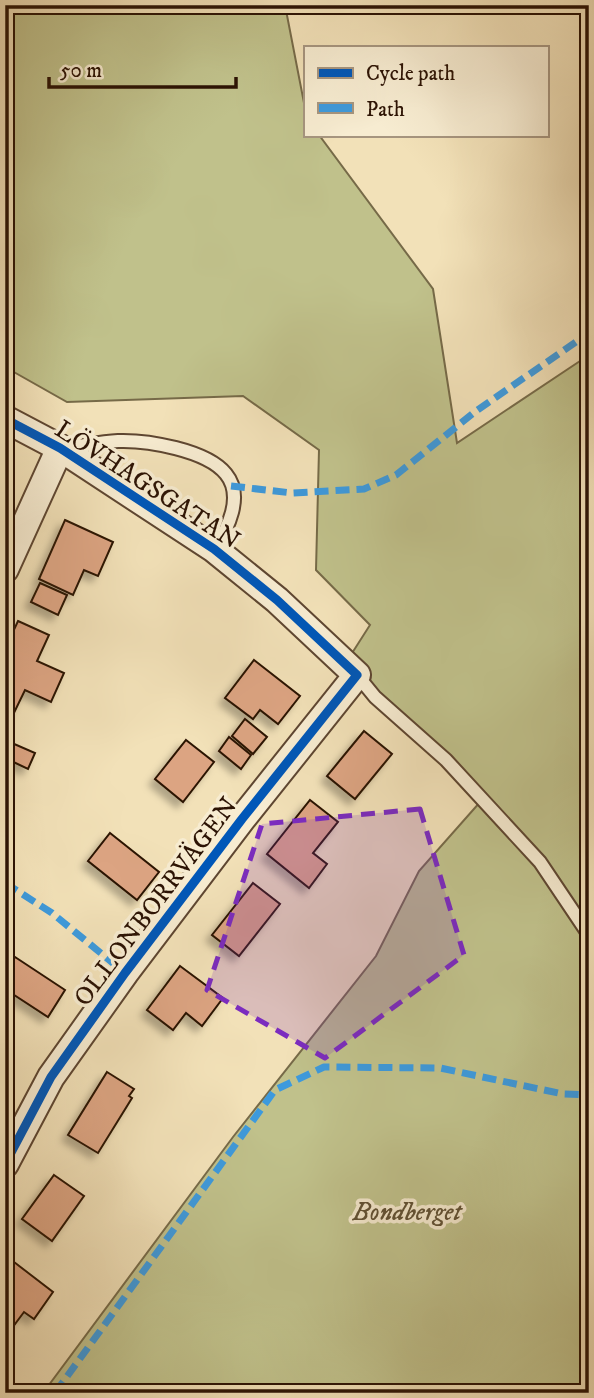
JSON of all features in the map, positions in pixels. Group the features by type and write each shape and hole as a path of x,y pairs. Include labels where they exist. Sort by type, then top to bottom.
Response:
{"street":[{"name":"LÖVHAGSGATAN","path":"5,419 60,448 214,549 277,600 357,675"},
{"path":"5,569 60,448"},
{"name":"OLLONBORRVÄGEN","path":"5,1164 51,1077 125,973 242,819 357,675"}],"lane":[{"path":"60,448 119,441 169,447 203,457 226,474 234,497 227,527 214,549"},
{"path":"357,675 375,697 446,760 540,862 589,935"}],"highlighted area":[{"path":"420,809 464,955 325,1058 207,990 262,824"}],"green space":[{"name":"Bondberget","path":"5,5 285,5 304,103 304,136 320,136 433,289 457,443 589,355 589,1393 43,1393 233,1137 376,956 419,871 481,801 391,713 340,672 370,625 316,570 319,450 243,396 67,402 5,367"}],"building":[{"path":"65,520 113,542 98,576 84,570 73,595 39,579"},
{"path":"40,583 67,595 58,615 31,602"},
{"path":"18,621 49,635 37,661 64,673 51,702 25,690 11,719 5,717 5,649"},
{"path":"254,660 300,696 278,724 260,710 253,719 225,698"},
{"path":"245,719 267,737 253,754 232,736"},
{"path":"364,731 392,754 355,799 327,776"},
{"path":"229,737 251,755 241,769 219,751"},
{"path":"5,740 35,753 28,769 5,758"},
{"path":"186,740 214,762 183,802 155,779"},
{"path":"310,800 338,822 313,853 327,864 309,888 267,854"},
{"path":"110,833 159,872 137,900 88,861"},
{"path":"253,883 280,904 239,956 212,935"},
{"path":"15,957 65,990 48,1017 5,989 5,973"},
{"path":"180,966 223,998 202,1026 186,1013 173,1030 147,1010"},
{"path":"107,1072 134,1089 129,1096 132,1098 98,1153 68,1135"},
{"path":"54,1175 84,1196 52,1241 22,1219"},
{"path":"14,1262 53,1292 34,1319 24,1312 12,1328 5,1323 5,1274"}],"marked path":[{"path":"231,486 292,493 364,489 396,475 476,411 589,333"},
{"path":"5,883 52,913 125,973"},
{"path":"55,1393 275,1090 324,1067 440,1068 563,1094 589,1095"}],"cycle path":[{"path":"5,419 60,448 214,549 277,600 357,675 242,819 125,973 51,1077 5,1164"}]}
